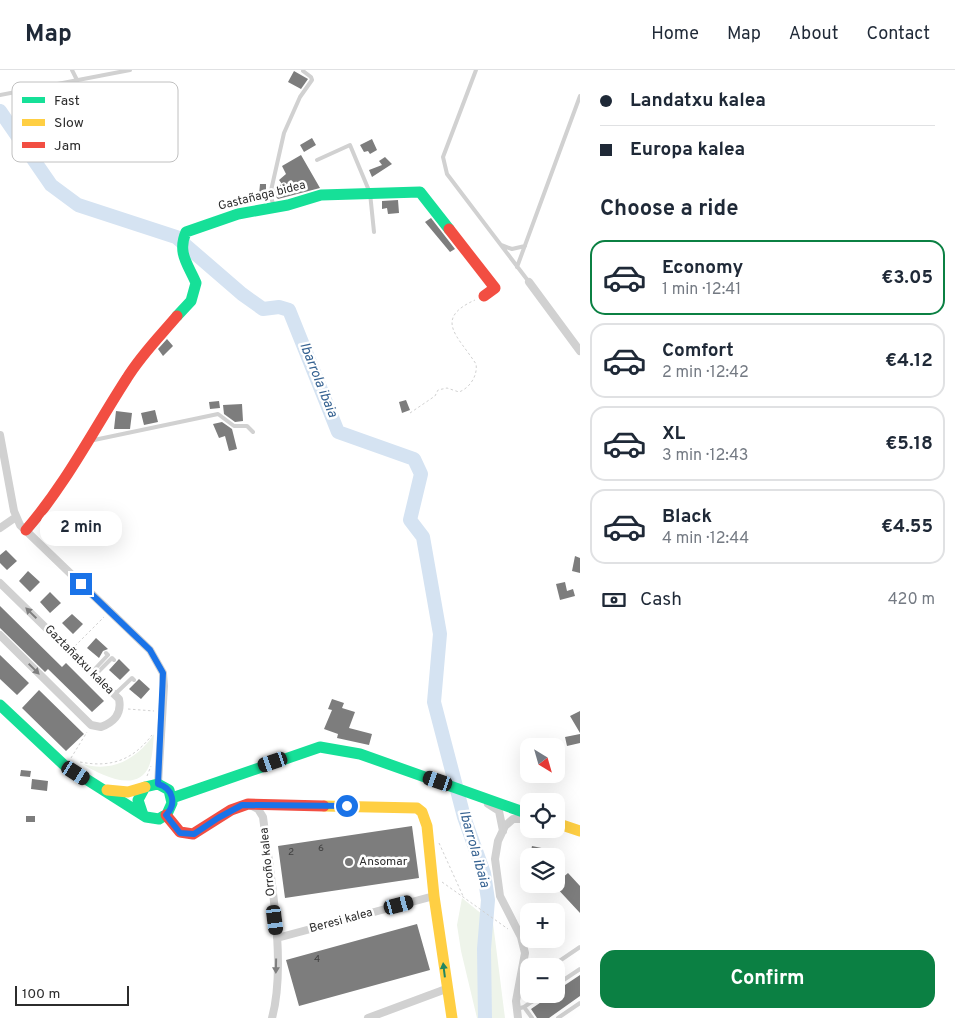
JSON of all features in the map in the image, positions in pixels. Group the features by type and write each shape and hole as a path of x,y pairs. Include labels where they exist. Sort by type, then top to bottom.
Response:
{"street":[{"name":"Gastañaga bidea","path":"26,530 41,513 145,352 191,301 196,284 181,255 180,242 186,232 238,214 288,205 321,195 420,192 495,288 484,296"},
{"path":"529,282 580,351"},
{"path":"0,435 16,517 26,530 150,650 160,665 164,686 158,784"},
{"path":"0,528 16,517"},
{"name":"Gaztañatxu kalea","path":"0,583 119,699 120,708 117,717 101,727 91,725"},
{"path":"0,635 91,725"},
{"path":"2,711 100,788 143,815 154,819 166,815 172,808 172,798 169,790 158,784 128,792 100,788"},
{"path":"172,798 320,748 360,754 520,811"},
{"path":"143,815 138,808 138,799 145,787"},
{"path":"473,794 499,811 502,819 503,831 495,859 495,872 500,896 521,937 525,953 518,991 521,1008 518,1018"},
{"path":"166,815 180,833 194,834 231,810 248,804 417,808 426,820 446,989 452,1018"},
{"name":"Orroño kalea","path":"248,804 258,808 263,817 277,938 276,1004 272,1018"},
{"path":"503,831 513,819 520,819"},
{"path":"565,826 580,831"},
{"name":"Beresi kalea","path":"277,938 434,896"},
{"path":"368,1018 446,989"}],"lane":[{"path":"72,70 77,80"},
{"path":"67,82 130,70"},
{"path":"476,70 442,157 447,174 529,282"},
{"path":"274,206 270,194 284,133 300,98 312,80 311,76 303,71"},
{"path":"517,267 580,96"},
{"path":"316,160 350,145 370,193 374,232"},
{"path":"501,245 512,250 525,246"},
{"path":"89,441 218,414 234,426 247,426 253,432"},
{"path":"94,674 108,655 106,653"},
{"path":"94,674 112,658 114,660"},
{"path":"114,695 132,678 134,680"},
{"path":"564,958 580,947"},
{"path":"565,979 580,969"},
{"path":"530,1003 521,1008 532,1018"},
{"path":"558,1018 580,1003"}],"path":[{"path":"410,413 434,396 438,390 447,388 459,392 471,382 477,366 454,330 451,318 464,305 484,296"},
{"path":"70,651 104,616"},
{"path":"120,708 155,711"},
{"path":"68,762 91,725"},
{"path":"68,762 96,764 125,760 140,750 153,734"},
{"path":"437,838 463,897"},
{"path":"433,879 441,881 508,930"}],"shaded area":[{"path":"154,734 149,766 144,774 136,779 128,781 118,780 99,773 83,764 105,766 124,761 148,743"},
{"path":"462,898 493,923 505,1018 477,1018 461,951 457,925"}],"building":[{"path":"294,71 308,79 301,89 288,82"},
{"path":"312,138 316,145 304,152 300,145"},
{"path":"372,139 377,150 370,154 368,151 364,152 360,145"},
{"path":"301,155 320,188 278,199 274,195 275,188 282,184 279,180 286,174 282,166"},
{"path":"385,157 392,164 372,177 369,170 382,165 379,161"},
{"path":"260,184 266,184 266,195 259,195"},
{"path":"398,200 399,213 388,214 387,208 382,209 382,201"},
{"path":"431,218 455,249 450,252 425,222"},
{"path":"167,339 173,346 163,356 158,349"},
{"path":"406,400 410,410 402,413 399,402"},
{"path":"219,401 220,408 210,409 209,402"},
{"path":"242,404 243,421 235,422 224,414 223,405"},
{"path":"155,410 158,422 144,425 141,413"},
{"path":"116,411 132,413 130,429 114,429"},
{"path":"222,422 232,429 237,449 229,451 225,436 219,438 213,424"},
{"path":"6,550 17,561 7,570 0,563 0,555"},
{"path":"575,556 580,558 580,573 572,571"},
{"path":"28,571 40,582 30,592 19,581"},
{"path":"565,582 567,591 573,589 575,596 560,600 556,584"},
{"path":"50,592 61,603 50,613 40,602"},
{"path":"0,606 62,667 66,663 104,701 92,712 48,669 45,672 0,628"},
{"path":"72,614 83,624 73,634 62,623"},
{"path":"96,638 108,649 103,651 99,658 87,648"},
{"path":"0,655 29,683 17,695 0,679"},
{"path":"119,659 130,670 120,680 109,670"},
{"path":"139,679 150,689 141,699 129,689"},
{"path":"39,690 84,734 66,751 22,708"},
{"path":"332,699 344,703 342,708 355,712 349,728 372,734 369,745 337,738 338,734 324,729 332,710 328,709"},
{"path":"580,711 580,733 570,716"},
{"path":"580,734 580,743 567,746 565,737"},
{"path":"21,770 31,771 30,777 20,776"},
{"path":"32,779 48,781 47,791 31,789"},
{"path":"26,816 35,816 35,822 26,822"},
{"name":"Ansomar","path":"412,826 419,878 285,898 278,846"},
{"path":"568,873 580,886 580,913 561,893 565,893 565,876"},
{"path":"417,924 430,970 299,1006 286,960"},
{"path":"580,975 580,996 549,1018 537,1018 531,1009 540,1003 565,1003 565,985"}],"waterway":[{"name":"Ibarrola ibaia","path":"0,111 12,128"},
{"name":"Ibarrola ibaia","path":"35,162 51,185 78,205 176,237 242,294 263,309 279,307 289,310 338,432 414,459 421,474 410,520 423,537 440,634 434,702 464,817 484,873 488,900 484,949 485,1018"}],"traffic: fast":[{"path":"177,316 191,301 196,283 183,252 186,232 238,214 288,205 321,195 420,192 449,229"},
{"path":"0,705 64,765 146,817 159,819 167,814 172,803 169,790 158,784 145,787 138,800 143,815"},
{"path":"172,798 320,747 360,754 520,811"}],"traffic: slow":[{"path":"107,790 128,792 145,787"},
{"path":"324,806 417,808 422,812 427,826 434,896 452,1018"},
{"path":"565,826 580,831"}],"traffic: jam":[{"path":"449,229 495,288 484,296"},
{"path":"26,530 67,475 132,370 177,316"},
{"path":"166,815 180,832 193,834 231,810 248,804 324,806"}],"place":[{"name":"Ansomar","path":"349,862"}],"route":[{"path":"81,584 150,650 163,673 164,686 158,784 166,787 171,794 172,808 166,815 180,833 186,835 199,832 231,810 248,804 347,806"}]}
